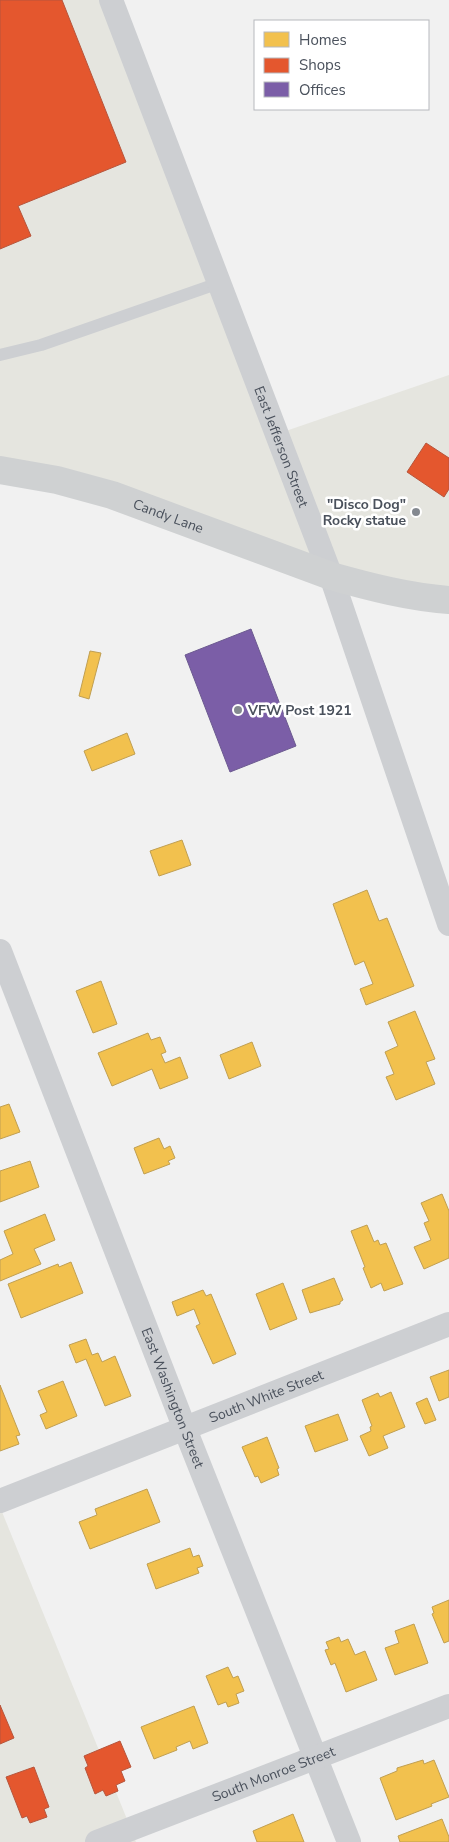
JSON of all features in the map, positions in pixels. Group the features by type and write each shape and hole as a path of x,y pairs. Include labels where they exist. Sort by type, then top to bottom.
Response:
{"main road":[{"name":"Candy Lane","path":"0,470 57,480 112,495 332,576 406,594 449,600"}],"street":[{"name":"East Jefferson Street","path":"111,0 332,576 449,924"},
{"name":"East Washington Street","path":"0,953 185,1429 349,1842"},
{"name":"South White Street","path":"0,1501 449,1324"},
{"name":"South Monroe Street","path":"96,1842 133,1835 315,1757 449,1706"}],"lane":[{"path":"0,355 41,345 219,283"}],"shaded area":[{"path":"0,0 109,0 277,434 449,375 449,600 0,470"},
{"path":"0,1507 131,1829 136,1842 0,1842"}],"building: Homes":[{"path":"90,651 101,653 89,699 79,696"},
{"path":"127,733 135,754 92,771 84,751"},
{"path":"182,840 191,865 159,876 150,851"},
{"path":"367,890 379,921 387,918 414,986 366,1005 360,989 373,984 364,961 355,965 333,904"},
{"path":"101,981 117,1024 93,1033 76,991"},
{"path":"415,1011 435,1059 426,1062 435,1084 396,1100 386,1077 394,1074 385,1052 398,1046 388,1022"},
{"path":"148,1033 151,1040 160,1037 166,1052 161,1054 165,1063 180,1057 188,1078 160,1089 152,1069 112,1086 98,1053"},
{"path":"252,1042 261,1066 229,1079 220,1055"},
{"path":"9,1104 20,1132 0,1139 0,1107"},
{"path":"159,1138 164,1149 170,1146 175,1158 168,1161 170,1164 144,1174 134,1148"},
{"path":"30,1161 39,1187 0,1202 0,1171"},
{"path":"442,1194 449,1211 449,1258 424,1269 414,1247 431,1240 424,1223 429,1221 421,1203"},
{"path":"45,1214 55,1240 34,1249 41,1264 0,1281 0,1260 13,1254 4,1231"},
{"path":"367,1225 374,1242 378,1240 380,1245 386,1243 403,1284 384,1291 381,1283 371,1288 351,1231"},
{"path":"71,1262 83,1293 21,1318 8,1284 58,1264 59,1267"},
{"path":"334,1278 343,1300 340,1304 310,1313 302,1290"},
{"path":"283,1283 297,1319 270,1330 256,1294"},
{"path":"203,1290 206,1296 211,1294 236,1354 213,1364 196,1326 200,1324 194,1309 177,1316 172,1302"},
{"path":"86,1339 92,1355 98,1353 102,1362 115,1356 131,1396 105,1406 86,1359 76,1363 69,1345"},
{"path":"449,1370 449,1397 439,1401 430,1377"},
{"path":"63,1381 77,1416 46,1429 40,1415 47,1412 38,1391"},
{"path":"0,1385 20,1435 16,1436 19,1444 0,1451"},
{"path":"391,1392 405,1427 383,1436 388,1448 369,1456 360,1436 371,1431 370,1427 372,1426 362,1400 378,1393 380,1397"},
{"path":"427,1398 436,1420 425,1424 416,1403"},
{"path":"338,1414 348,1440 315,1452 305,1426"},
{"path":"267,1437 279,1468 277,1469 279,1475 261,1483 258,1476 255,1477 242,1447"},
{"path":"147,1489 160,1522 90,1549 79,1522 97,1515 95,1509"},
{"path":"190,1548 193,1557 199,1555 203,1566 197,1568 199,1573 156,1589 147,1564"},
{"path":"449,1600 449,1641 444,1643 432,1614 434,1613 432,1607"},
{"path":"414,1624 428,1663 395,1675 385,1648 399,1643 395,1631"},
{"path":"339,1637 341,1642 348,1639 355,1655 365,1651 377,1680 346,1692 335,1663 331,1665 325,1650 329,1649 326,1642"},
{"path":"228,1667 233,1678 238,1676 244,1691 236,1694 239,1703 228,1707 226,1702 218,1705 206,1676"},
{"path":"194,1706 208,1743 193,1749 190,1741 176,1747 177,1750 154,1759 141,1727"},
{"path":"423,1760 424,1764 434,1760 449,1797 396,1820 380,1778 397,1771 397,1768"},
{"path":"293,1814 304,1842 257,1842 253,1831"},
{"path":"442,1819 449,1842 400,1842 398,1836"}],"building: Shops":[{"path":"0,0 62,0 126,162 18,206 31,236 0,249"},
{"path":"426,443 449,458 449,489 444,497 407,472"},
{"path":"0,1705 14,1738 0,1744"},
{"path":"120,1741 131,1767 121,1771 125,1781 116,1785 118,1791 106,1796 103,1790 95,1794 85,1768 88,1766 84,1756"},
{"path":"34,1767 49,1807 44,1809 47,1817 30,1823 27,1816 22,1818 6,1777"}],"building: Offices":[{"path":"251,629 296,746 230,772 185,655"}],"place":[{"name":"\"Disco Dog\" Rocky statue","path":"416,512"},
{"name":"VFW Post 1921","path":"238,710"}]}
